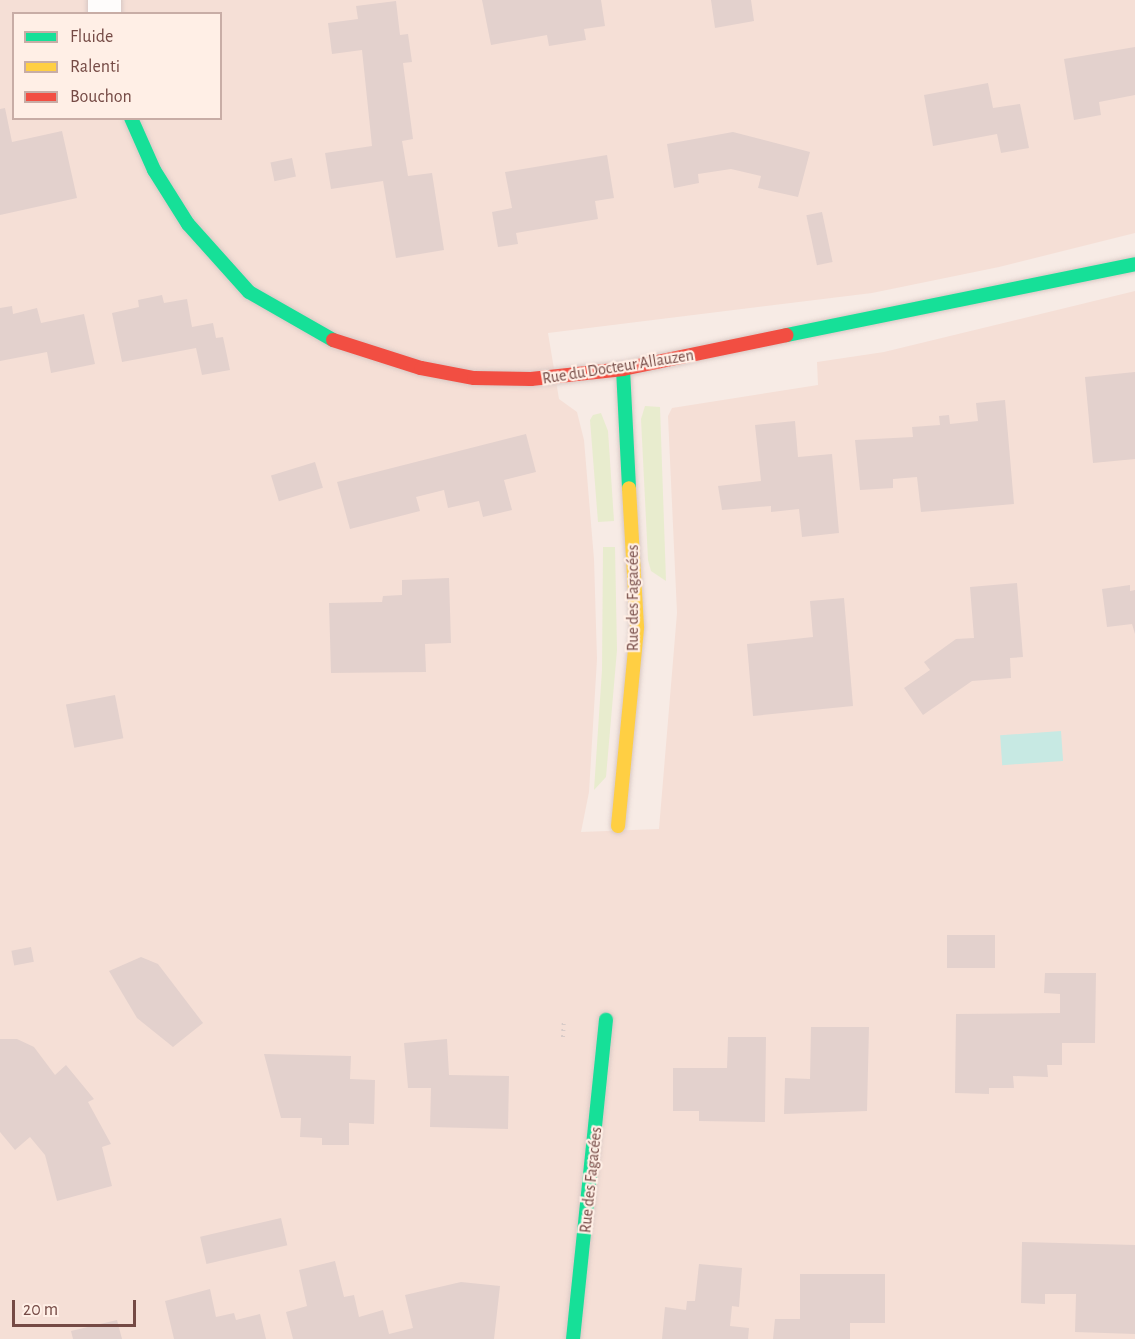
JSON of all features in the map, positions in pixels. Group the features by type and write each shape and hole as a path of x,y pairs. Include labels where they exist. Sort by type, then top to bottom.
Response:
{"street":[{"name":"Rue du Docteur Allauzen","path":"132,120 154,170 188,224 249,292 332,340 421,368 474,378 531,380 623,369 1135,264"},
{"name":"Rue des Fagacées","path":"618,826 637,627 623,369"},
{"name":"Rue des Fagacées","path":"573,1339 606,1020"}],"shaded area":[{"path":"0,0 1135,0 1135,233 999,267 872,293 548,333 559,399 577,412 584,440 594,559 597,659 589,792 581,832 659,829 677,613 668,416 672,408 818,385 817,362 884,352 1135,291 1135,1339 0,1339"}],"green space":[{"path":"645,406 660,407 666,581 651,571 648,560 641,419"},
{"path":"601,413 608,431 614,521 598,522 590,420 593,415"},
{"path":"603,547 615,547 617,650 606,777 594,790 602,670"}],"water":[{"path":"1061,731 1063,761 1002,765 1000,735"}],"building":[{"path":"482,0 601,0 605,26 584,29 586,40 549,46 547,35 491,45"},
{"path":"711,0 751,0 754,21 715,28"},
{"path":"396,1 400,35 408,34 412,62 403,63 413,139 402,141 408,176 432,173 444,250 396,258 383,181 331,189 325,153 372,146 362,50 332,54 328,23 358,19 356,6"},
{"path":"1135,47 1135,95 1099,102 1101,115 1074,120 1064,59"},
{"path":"988,83 993,108 1020,104 1029,148 1001,153 997,134 933,146 924,95"},
{"path":"5,108 12,142 62,131 77,198 0,215 0,109"},
{"path":"733,132 810,152 798,197 758,188 761,176 731,169 698,174 699,183 674,188 667,144"},
{"path":"607,155 614,198 595,201 598,219 516,233 518,244 498,247 492,212 512,208 505,172"},
{"path":"292,158 296,177 274,181 270,163"},
{"path":"822,212 833,262 817,265 806,215"},
{"path":"162,295 164,303 187,299 192,327 213,323 216,338 223,337 230,370 202,375 196,348 122,362 112,313 139,307 138,300"},
{"path":"12,306 13,314 37,308 41,323 84,314 95,364 51,373 47,352 0,361 0,308"},
{"path":"1135,372 1135,459 1093,463 1085,377"},
{"path":"1005,400 1014,504 921,512 917,477 893,479 893,488 860,490 855,440 913,437 912,427 940,425 939,416 949,415 950,424 978,421 976,403"},
{"path":"795,421 798,457 832,454 839,533 802,537 799,509 771,512 771,506 722,510 718,486 761,481 755,425"},
{"path":"526,434 536,472 504,480 512,510 483,517 479,501 448,508 444,490 416,497 420,511 350,529 337,482"},
{"path":"315,462 323,488 279,501 271,475"},
{"path":"449,578 451,643 425,644 426,672 331,673 329,603 382,602 383,596 402,595 402,580"},
{"path":"1017,583 1023,657 1010,658 1011,678 972,681 923,715 904,688 930,670 924,662 956,639 974,638 970,587"},
{"path":"1130,585 1130,591 1135,590 1135,634 1132,624 1107,627 1102,589"},
{"path":"844,598 853,706 753,716 747,644 813,637 810,601"},
{"path":"115,695 123,738 74,748 66,705"},
{"path":"947,935 995,935 995,968 947,968"},
{"path":"31,947 34,962 14,966 11,951"},
{"path":"141,957 158,964 203,1023 173,1047 137,1018 109,971"},
{"path":"1045,973 1096,973 1095,1043 1062,1043 1062,1065 1047,1065 1048,1077 1013,1076 1014,1088 989,1088 989,1094 955,1093 956,1014 1060,1013 1060,994 1044,993"},
{"path":"811,1027 869,1027 867,1111 784,1114 785,1078 810,1079"},
{"path":"728,1037 766,1037 765,1122 699,1121 699,1111 673,1111 673,1068 727,1068"},
{"path":"0,1039 17,1039 34,1047 55,1075 66,1065 94,1099 88,1102 111,1144 102,1147 112,1186 57,1201 45,1155 30,1137 15,1150 0,1132"},
{"path":"447,1039 449,1075 509,1076 508,1129 430,1127 431,1088 408,1088 404,1043"},
{"path":"264,1054 351,1056 350,1079 375,1080 374,1124 349,1123 349,1145 322,1145 322,1138 300,1137 301,1118 281,1118"},
{"path":"281,1218 287,1245 206,1264 200,1237"},
{"path":"1022,1242 1135,1245 1135,1334 1075,1332 1076,1294 1045,1294 1045,1304 1021,1303"},
{"path":"335,1261 344,1297 354,1295 359,1317 383,1310 389,1334 413,1328 405,1295 461,1282 500,1286 494,1339 293,1339 286,1312 307,1306 299,1270"},
{"path":"699,1264 742,1268 739,1307 732,1306 730,1326 749,1328 748,1339 662,1339 665,1307 686,1310 687,1301 695,1301"},
{"path":"800,1274 885,1274 885,1323 850,1323 850,1339 773,1339 775,1319 800,1319"},
{"path":"210,1289 216,1317 234,1313 236,1320 260,1314 266,1339 174,1339 165,1301"},
{"path":"117,1320 122,1339 73,1339 71,1331"}],"traffic: fast":[{"path":"132,120 154,170 188,224 249,292 333,340"},
{"path":"787,335 1135,264"},
{"path":"623,369 629,488"},
{"path":"573,1339 606,1020"}],"traffic: slow":[{"path":"618,826 637,627 629,488"}],"traffic: jam":[{"path":"333,340 421,368 474,378 531,379 623,369 787,335"}]}
